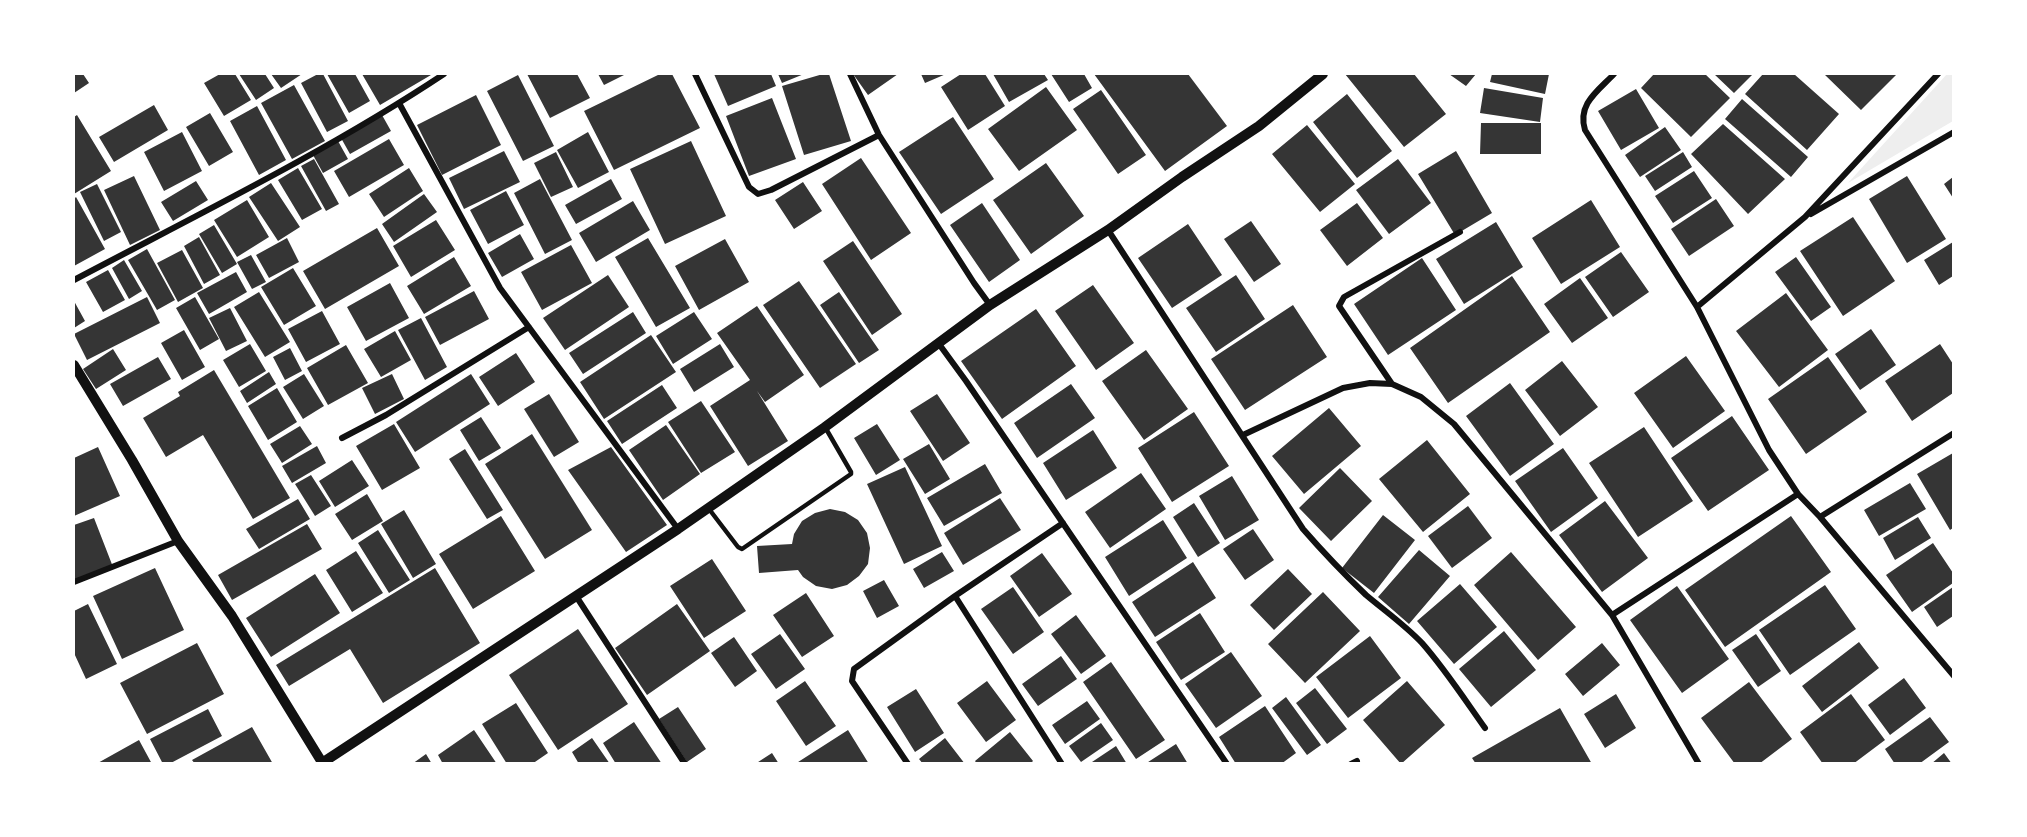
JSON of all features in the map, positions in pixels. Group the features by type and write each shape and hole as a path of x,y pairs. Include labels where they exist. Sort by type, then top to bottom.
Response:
{"street":[{"path":"74,280 228,199 399,103 444,74"},
{"path":"695,74 749,187 758,194 771,190 879,135"},
{"path":"850,74 879,135 990,305"},
{"path":"74,365 178,541 232,616 322,763 678,529 825,427 990,305 1108,230 1259,126 1323,74"},
{"path":"1614,74 1585,106 1581,118 1585,130 1697,307 1770,450 1798,494 1820,517 1953,676"},
{"path":"1697,307 1805,217 1938,74"},
{"path":"399,103 500,288 678,529"},
{"path":"1805,217 1953,132"},
{"path":"1108,230 1302,529 1367,596 1421,643 1485,728"},
{"path":"1392,384 1339,306 1340,301 1460,232"},
{"path":"342,438 386,415 530,327"},
{"path":"939,344 1227,764"},
{"path":"1243,435 1343,388 1370,383 1392,384 1421,397 1454,424 1612,615 1699,764"},
{"path":"1820,517 1953,433"},
{"path":"1612,615 1798,494"},
{"path":"908,764 852,681 852,673 857,666 955,596 1063,523"},
{"path":"74,582 178,541"},
{"path":"576,596 685,764"},
{"path":"955,596 1062,764"}],"lane":[{"path":"707,507 740,549 760,537 852,473 825,427"}],"shaded area":[{"path":"1947,74 1953,74 1953,121 1848,183"}],"building":[{"path":"74,74 83,74 89,83 74,93"},
{"path":"220,74 235,74 251,100 224,116 204,83"},
{"path":"239,74 265,74 274,88 256,100"},
{"path":"271,74 302,74 281,88"},
{"path":"318,74 323,74 348,121 327,132 301,83"},
{"path":"327,74 355,74 370,101 349,113"},
{"path":"362,74 430,74 431,75 380,105"},
{"path":"527,74 577,74 590,98 550,118"},
{"path":"598,74 626,74 604,85"},
{"path":"660,74 672,74 700,128 614,170 584,111"},
{"path":"714,74 771,74 776,86 728,106"},
{"path":"778,74 804,74 782,83"},
{"path":"829,74 851,141 804,155 782,86"},
{"path":"853,74 898,74 868,95"},
{"path":"921,74 946,74 925,83"},
{"path":"961,74 985,74 1005,106 968,130 941,87"},
{"path":"993,74 1044,74 1048,80 1009,102"},
{"path":"1051,74 1084,74 1092,88 1069,102"},
{"path":"1094,74 1188,74 1227,126 1165,171"},
{"path":"1345,74 1414,74 1446,114 1404,147"},
{"path":"1449,74 1476,74 1466,86"},
{"path":"1492,74 1549,74 1545,94 1490,82"},
{"path":"1654,74 1705,74 1730,98 1691,137 1641,88"},
{"path":"1714,74 1753,74 1734,93"},
{"path":"1763,74 1794,74 1839,114 1807,150 1745,94"},
{"path":"1824,74 1897,74 1861,110"},
{"path":"518,75 554,146 523,161 487,91"},
{"path":"294,85 325,141 292,159 261,103"},
{"path":"1046,87 1077,130 1019,171 988,129"},
{"path":"1484,88 1543,98 1540,122 1480,113"},
{"path":"1636,89 1659,128 1621,150 1598,111"},
{"path":"1101,90 1146,155 1118,174 1073,109"},
{"path":"1347,94 1392,151 1357,178 1313,122"},
{"path":"476,95 501,145 442,175 417,125"},
{"path":"772,98 796,159 749,176 726,116"},
{"path":"1742,99 1808,157 1791,177 1725,119"},
{"path":"154,105 168,130 114,162 99,137"},
{"path":"257,106 286,160 259,175 230,121"},
{"path":"210,113 233,152 209,166 186,127"},
{"path":"77,115 111,171 74,194 74,117"},
{"path":"382,115 391,131 350,154 341,138"},
{"path":"953,117 994,179 941,214 899,152"},
{"path":"1481,123 1541,123 1541,154 1480,154"},
{"path":"1723,124 1785,179 1748,214 1691,154"},
{"path":"1307,125 1355,184 1320,212 1272,154"},
{"path":"1665,127 1681,150 1640,177 1625,155"},
{"path":"182,132 202,171 164,191 144,152"},
{"path":"588,132 609,172 578,188 557,150"},
{"path":"389,139 404,165 349,197 334,171"},
{"path":"338,141 348,159 323,173 313,155"},
{"path":"691,141 726,216 665,244 630,169"},
{"path":"504,151 520,182 464,209 449,178"},
{"path":"1456,151 1492,213 1455,235 1418,174"},
{"path":"556,152 573,187 551,197 534,163"},
{"path":"1683,152 1692,167 1655,191 1645,176"},
{"path":"861,158 911,233 871,260 822,184"},
{"path":"314,159 339,204 326,211 301,166"},
{"path":"1398,159 1431,203 1389,234 1356,190"},
{"path":"1046,163 1084,216 1031,254 993,200"},
{"path":"298,168 322,209 302,220 278,180"},
{"path":"409,168 423,191 384,217 369,194"},
{"path":"1694,171 1712,198 1673,223 1655,196"},
{"path":"134,176 160,230 130,245 104,190"},
{"path":"1907,176 1946,239 1907,263 1869,199"},
{"path":"1953,177 1953,198 1944,184"},
{"path":"540,179 572,240 545,254 514,193"},
{"path":"611,179 622,199 576,224 565,205"},
{"path":"196,181 208,200 173,221 161,202"},
{"path":"803,182 822,211 794,229 775,200"},
{"path":"271,183 300,227 278,241 249,197"},
{"path":"97,184 121,232 104,241 80,192"},
{"path":"506,191 524,225 488,244 470,210"},
{"path":"424,194 437,212 394,242 382,224"},
{"path":"76,197 105,249 74,266 74,199"},
{"path":"1716,199 1734,226 1689,256 1671,229"},
{"path":"247,200 269,237 237,257 214,220"},
{"path":"1591,200 1620,247 1561,284 1532,238"},
{"path":"633,201 650,230 596,262 579,233"},
{"path":"982,203 1020,260 989,282 950,225"},
{"path":"1357,203 1383,238 1347,266 1320,230"},
{"path":"1853,217 1895,281 1843,316 1800,251"},
{"path":"436,220 455,250 411,277 393,246"},
{"path":"1251,221 1281,264 1254,282 1224,239"},
{"path":"1496,222 1523,267 1464,304 1436,259"},
{"path":"1188,224 1222,275 1172,308 1138,258"},
{"path":"214,225 237,264 222,273 199,234"},
{"path":"377,228 399,266 325,309 303,271"},
{"path":"520,234 534,259 502,277 488,253"},
{"path":"199,237 220,275 204,284 184,246"},
{"path":"287,238 299,262 269,278 256,255"},
{"path":"648,238 690,308 656,327 615,257"},
{"path":"725,239 749,282 699,310 675,266"},
{"path":"853,241 902,314 872,335 823,261"},
{"path":"1953,242 1953,276 1939,285 1924,260"},
{"path":"571,245 592,283 542,310 521,272"},
{"path":"147,249 175,300 157,310 128,260"},
{"path":"182,250 203,288 178,302 157,263"},
{"path":"1621,252 1649,292 1613,317 1585,277"},
{"path":"251,255 266,282 252,289 237,262"},
{"path":"454,257 471,286 424,314 407,286"},
{"path":"1796,257 1831,307 1811,321 1775,272"},
{"path":"1422,258 1456,310 1388,355 1354,304"},
{"path":"124,260 142,291 129,299 112,268"},
{"path":"293,268 316,306 284,325 261,287"},
{"path":"108,270 125,300 103,312 86,282"},
{"path":"236,272 247,292 209,314 197,293"},
{"path":"608,275 629,307 565,350 543,318"},
{"path":"1236,275 1265,319 1216,352 1186,308"},
{"path":"1512,276 1550,332 1448,403 1410,348"},
{"path":"1580,278 1608,318 1572,343 1544,304"},
{"path":"799,281 856,364 820,388 763,305"},
{"path":"390,283 409,318 366,341 347,307"},
{"path":"1093,285 1134,343 1096,370 1055,311"},
{"path":"474,291 489,319 440,345 425,317"},
{"path":"259,292 290,342 265,357 234,307"},
{"path":"839,292 879,350 859,363 820,305"},
{"path":"1786,293 1828,350 1779,387 1736,331"},
{"path":"147,297 160,323 87,360 74,334"},
{"path":"195,297 219,339 200,350 176,308"},
{"path":"74,301 85,321 74,328"},
{"path":"1293,305 1327,357 1245,410 1211,359"},
{"path":"757,306 804,375 765,402 757,391 788,441 748,466 710,406 750,380 717,333"},
{"path":"230,308 247,341 226,351 209,318"},
{"path":"1036,309 1076,366 1002,419 961,361"},
{"path":"322,311 340,344 306,362 288,329"},
{"path":"633,312 646,333 583,374 569,353"},
{"path":"694,312 712,339 673,364 656,336"},
{"path":"421,318 447,367 425,380 398,330"},
{"path":"1871,329 1896,365 1860,390 1835,354"},
{"path":"184,330 205,367 182,380 161,343"},
{"path":"395,331 411,360 381,377 364,349"},
{"path":"651,335 676,372 604,419 580,382"},
{"path":"250,344 266,371 239,387 223,360"},
{"path":"720,344 734,367 694,392 680,369"},
{"path":"1940,344 1953,364 1953,393 1912,421 1885,381"},
{"path":"346,345 368,383 328,405 307,368"},
{"path":"290,348 302,371 285,380 273,357"},
{"path":"113,349 126,370 96,389 83,369"},
{"path":"1146,350 1188,409 1144,440 1102,381"},
{"path":"516,353 535,382 498,406 479,377"},
{"path":"1686,356 1725,411 1673,448 1634,393"},
{"path":"158,357 171,379 123,406 110,384"},
{"path":"1828,357 1867,412 1806,454 1768,399"},
{"path":"1562,361 1598,407 1560,436 1525,390"},
{"path":"214,370 290,498 253,519 203,435 166,457 143,418 180,396 178,392"},
{"path":"269,372 276,384 247,403 240,391"},
{"path":"304,374 324,406 303,419 283,387"},
{"path":"392,374 404,399 375,414 362,388"},
{"path":"471,374 490,404 415,452 396,422"},
{"path":"1510,383 1554,444 1510,476 1466,416"},
{"path":"1071,384 1095,418 1037,458 1014,423"},
{"path":"662,385 677,408 622,444 607,421"},
{"path":"277,388 297,422 268,440 248,406"},
{"path":"549,394 579,442 554,457 524,409"},
{"path":"937,394 970,443 943,461 910,411"},
{"path":"701,401 735,452 701,473 668,422"},
{"path":"1329,408 1361,446 1304,494 1272,456"},
{"path":"1194,412 1229,466 1172,502 1138,448"},
{"path":"1732,416 1769,470 1708,511 1671,458"},
{"path":"481,417 501,448 479,461 460,430"},
{"path":"394,424 420,468 382,490 356,446"},
{"path":"877,424 900,460 876,475 854,438"},
{"path":"666,425 700,474 663,500 629,450"},
{"path":"300,426 312,444 282,463 270,444"},
{"path":"1644,427 1693,501 1638,537 1589,463"},
{"path":"1093,430 1117,468 1066,500 1043,463"},
{"path":"532,434 592,530 545,559 485,464"},
{"path":"1427,440 1470,494 1423,532 1379,479"},
{"path":"929,444 950,479 925,494 903,459"},
{"path":"317,446 326,463 292,483 282,466"},
{"path":"98,447 120,496 74,516 74,458"},
{"path":"611,447 667,525 626,552 568,470"},
{"path":"1563,448 1598,498 1551,532 1515,481"},
{"path":"465,449 503,510 487,519 449,459"},
{"path":"1953,453 1953,528 1950,530 1917,474"},
{"path":"352,460 369,486 335,507 319,481"},
{"path":"985,464 1002,493 944,526 927,498"},
{"path":"905,467 942,546 904,564 867,484"},
{"path":"1340,468 1372,501 1331,541 1299,508"},
{"path":"1141,473 1166,509 1110,548 1085,512"},
{"path":"311,475 331,506 315,516 295,484"},
{"path":"1232,476 1259,520 1225,540 1199,496"},
{"path":"1910,483 1926,509 1879,536 1864,510"},
{"path":"367,494 383,521 352,540 335,514"},
{"path":"1000,498 1021,530 963,565 944,533"},
{"path":"298,499 310,519 259,549 246,529"},
{"path":"1605,501 1648,558 1602,592 1559,535"},
{"path":"1194,503 1220,543 1198,557 1173,517"},
{"path":"1468,506 1492,538 1452,568 1428,536"},
{"path":"830,509 845,512 858,520 867,533 870,548 868,564 859,576 847,585 832,589 816,586 803,577 798,570 759,573 757,546 792,544 794,534 802,521 815,513"},
{"path":"404,510 436,564 413,578 381,524"},
{"path":"1383,515 1415,540 1374,593 1342,568"},
{"path":"501,516 535,571 473,609 439,554"},
{"path":"1791,516 1831,572 1725,647 1685,590"},
{"path":"1918,517 1931,538 1895,560 1883,538"},
{"path":"94,518 113,567 74,581 74,525"},
{"path":"1163,520 1187,558 1129,596 1105,557"},
{"path":"307,524 322,549 232,600 218,575"},
{"path":"1253,529 1274,560 1245,580 1223,549"},
{"path":"378,530 410,580 389,593 358,543"},
{"path":"1933,543 1953,573 1953,583 1912,612 1886,575"},
{"path":"1419,550 1450,576 1409,624 1378,597"},
{"path":"356,551 383,593 352,612 326,570"},
{"path":"942,552 954,571 924,588 913,569"},
{"path":"1511,552 1576,627 1538,660 1474,585"},
{"path":"1042,553 1072,594 1039,617 1010,576"},
{"path":"712,559 746,611 704,638 670,586"},
{"path":"1193,562 1216,598 1155,637 1132,602"},
{"path":"155,568 184,630 122,659 93,596"},
{"path":"435,568 480,643 383,703 350,649 289,686 276,665"},
{"path":"1288,569 1312,594 1274,630 1250,605"},
{"path":"315,574 340,613 271,657 246,618"},
{"path":"884,580 899,606 877,618 863,591"},
{"path":"1460,584 1497,627 1454,664 1417,621"},
{"path":"1825,585 1856,629 1790,675 1759,630"},
{"path":"1677,586 1729,659 1682,693 1630,620"},
{"path":"1013,587 1044,632 1013,654 981,609"},
{"path":"1953,587 1953,616 1937,627 1924,607"},
{"path":"1323,592 1360,631 1305,683 1268,644"},
{"path":"806,593 834,636 802,657 773,615"},
{"path":"88,604 117,664 86,679 74,653 74,611"},
{"path":"677,604 710,651 647,695 615,648"},
{"path":"1200,613 1225,652 1181,680 1156,642"},
{"path":"1076,615 1106,656 1081,674 1051,634"},
{"path":"578,629 628,704 558,750 509,675"},
{"path":"1504,631 1536,670 1491,707 1459,669"},
{"path":"780,634 805,669 776,689 751,654"},
{"path":"1756,634 1781,671 1758,687 1732,650"},
{"path":"1370,636 1401,678 1348,718 1316,677"},
{"path":"734,637 757,671 735,687 711,653"},
{"path":"1859,642 1879,668 1822,712 1802,686"},
{"path":"197,643 224,694 147,734 120,683"},
{"path":"1602,643 1620,665 1583,696 1565,674"},
{"path":"1231,652 1262,696 1216,728 1185,684"},
{"path":"1061,656 1077,679 1038,706 1022,684"},
{"path":"1111,662 1165,740 1136,759 1083,682"},
{"path":"1904,678 1926,708 1890,735 1868,705"},
{"path":"805,681 836,726 806,746 776,701"},
{"path":"987,681 1016,720 986,742 957,703"},
{"path":"1407,681 1445,725 1401,764 1363,720"},
{"path":"1749,682 1792,739 1759,764 1735,764 1701,718"},
{"path":"1315,688 1347,729 1327,744 1296,703"},
{"path":"916,689 944,733 915,752 887,707"},
{"path":"1616,694 1636,728 1605,748 1584,714"},
{"path":"1851,694 1885,740 1853,764 1823,764 1800,732"},
{"path":"1286,697 1321,745 1307,755 1272,708"},
{"path":"1087,701 1100,719 1065,744 1052,725"},
{"path":"516,703 548,753 532,764 507,764 482,724"},
{"path":"1265,706 1296,753 1281,764 1236,764 1219,737"},
{"path":"678,707 706,749 687,762 659,719"},
{"path":"1560,708 1592,764 1476,764 1472,758"},
{"path":"208,709 222,736 169,764 163,764 150,739"},
{"path":"1930,717 1949,742 1919,764 1895,764 1885,749"},
{"path":"634,722 662,764 616,764 603,743"},
{"path":"1101,723 1113,740 1081,762 1069,746"},
{"path":"252,727 273,764 195,764 192,760"},
{"path":"474,730 497,764 443,764 438,755"},
{"path":"848,730 869,764 795,764"},
{"path":"1010,732 1033,761 1030,764 977,764 975,761"},
{"path":"592,738 610,764 579,764 572,752"},
{"path":"945,738 965,764 923,764 919,759"},
{"path":"139,740 152,764 96,764"},
{"path":"1176,744 1188,764 1145,764"},
{"path":"1116,746 1127,764 1089,764"},
{"path":"772,753 779,764 755,764"},
{"path":"1944,753 1952,764 1931,764"},
{"path":"426,754 432,764 412,764"}]}
